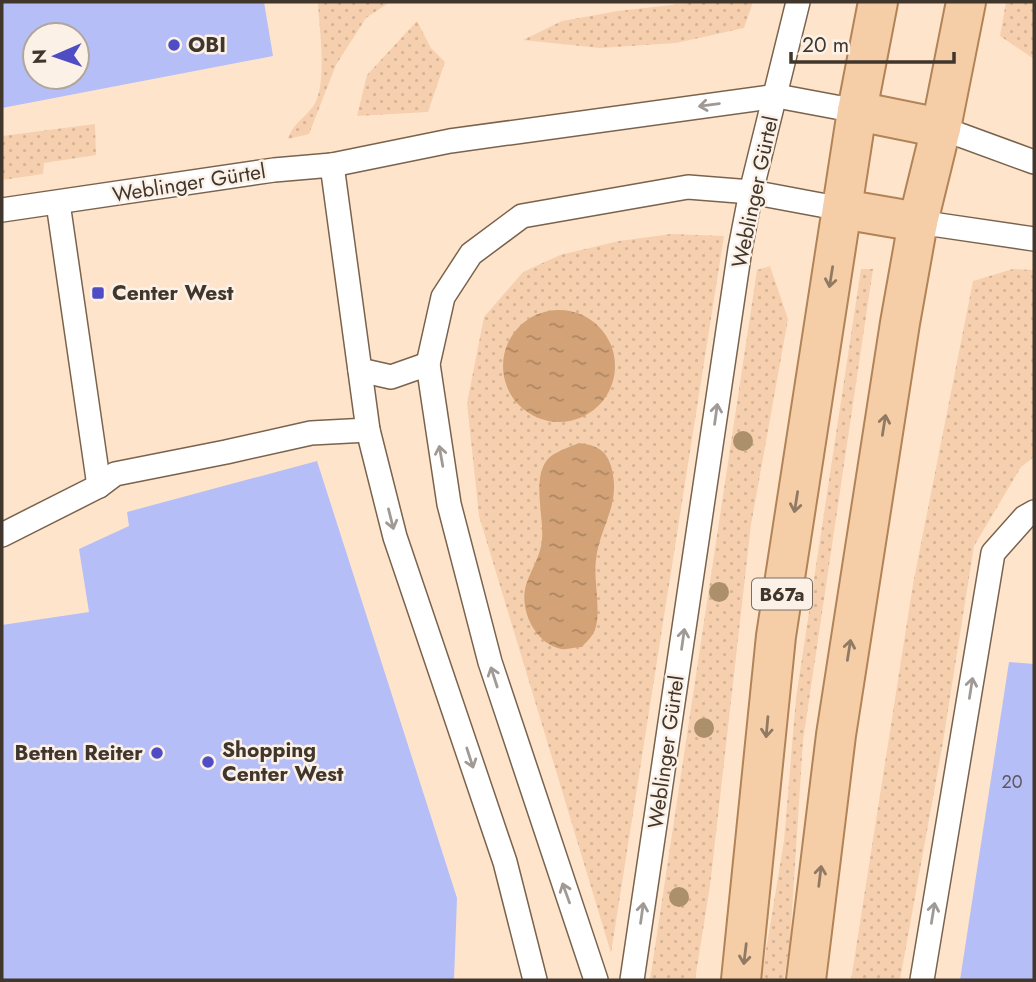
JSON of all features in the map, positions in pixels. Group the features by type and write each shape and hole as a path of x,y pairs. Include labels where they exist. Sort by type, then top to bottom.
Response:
{"main road":[{"name":"B67a","path":"741,980 776,636 857,111 878,2"},
{"path":"806,980 836,735 900,323 918,222 941,128 966,2"},
{"path":"857,111 941,128"},
{"path":"842,209 918,222"}],"lane":[{"path":"799,2 777,96 857,111"},
{"name":"Weblinger Gürtel","path":"2,210 58,204 274,170 332,166 450,141 777,96 751,192 740,249 632,980"},
{"path":"941,128 1034,162"},
{"path":"332,166 368,429 395,537 505,862 535,980"},
{"path":"596,980 490,662 449,504 428,364 443,297 471,254 522,216 688,187 751,192 842,209"},
{"path":"58,204 99,486"},
{"path":"918,222 1034,239"},
{"path":"360,370 391,377 428,364"},
{"path":"2,535 99,486 115,474 311,433 368,429"},
{"path":"922,980 993,553 1025,517 1034,512"}],"shaded area":[{"path":"2,2 1034,2 1034,980 2,980"},
{"path":"318,2 390,2 366,18 336,65 309,134 288,139 296,125 314,105 321,83"},
{"path":"698,2 753,2 744,28 676,43 600,48 523,40 562,21 618,11"},
{"path":"1006,2 1034,2 1034,59 1000,36"},
{"path":"417,21 431,48 445,62 428,112 357,116 367,75"},
{"path":"95,124 96,155 44,163 43,174 2,180 2,136"},
{"path":"671,234 724,236 611,953 479,516 467,403 484,317 523,272 560,255 619,241"},
{"path":"770,266 788,319 751,525 710,886 695,980 650,980 757,270"},
{"path":"861,269 873,269 803,741 790,942 784,980 761,980 784,841 796,698"},
{"path":"1013,269 1034,270 1034,457 1021,467 974,546 942,748 900,980 851,980 913,584 973,281"}],"water":[{"path":"559,310 581,314 599,326 611,344 615,366 611,388 599,406 581,418 559,422 537,418 519,406 507,388 503,366 507,344 519,326 537,314"},
{"path":"579,443 595,447 606,456 611,466 614,492 596,560 596,627 582,647 563,649 551,646 536,632 527,614 524,594 541,545 539,488 543,468 553,455"}],"building":[{"name":"OBI","path":"2,2 264,2 273,56 91,91 91,21 21,21 21,91 91,91 2,108"},
{"name":"Shopping Center West","path":"317,461 457,898 454,980 2,980 2,625 89,612 79,549 129,526 127,512"},
{"path":"1009,662 1034,664 1034,980 960,980"}],"place":[{"name":"OBI","path":"174,45"},
{"name":"Center West","path":"98,293"},
{"name":"Betten Reiter","path":"157,753"},
{"name":"Shopping Center West","path":"208,762"}]}
